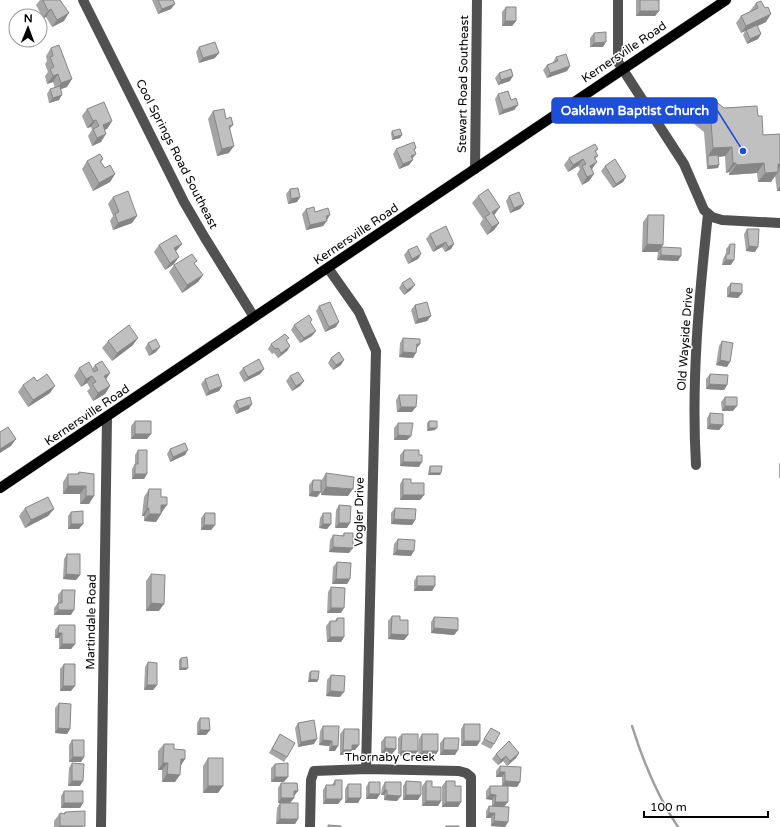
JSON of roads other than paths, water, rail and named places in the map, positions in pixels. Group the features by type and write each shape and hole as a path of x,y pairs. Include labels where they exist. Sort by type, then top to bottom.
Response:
{"main road":[{"name":"Kernersville Road","path":"0,488 107,418 622,68 726,0"}],"street":[{"name":"Cool Springs Road Southeast","path":"83,0 184,202 204,238 254,317"},
{"name":"Stewart Road Southeast","path":"475,169 477,0"},
{"path":"618,0 618,62 684,164 701,204 708,214 722,220 780,223"},
{"name":"Old Wayside Drive","path":"696,465 693,415 694,381 708,214"},
{"name":"Vogler Drive","path":"328,268 359,312 376,351 366,769"},
{"name":"Martindale Road","path":"100,827 107,418"},
{"name":"Thornaby Creek","path":"310,827 311,780 314,771 366,769 459,771 466,773 471,777 472,784 471,827"}],"waterway":[{"path":"632,726 651,778 670,815 678,827"}],"place":[{"name":"Oaklawn Baptist Church","path":"743,151"}]}
